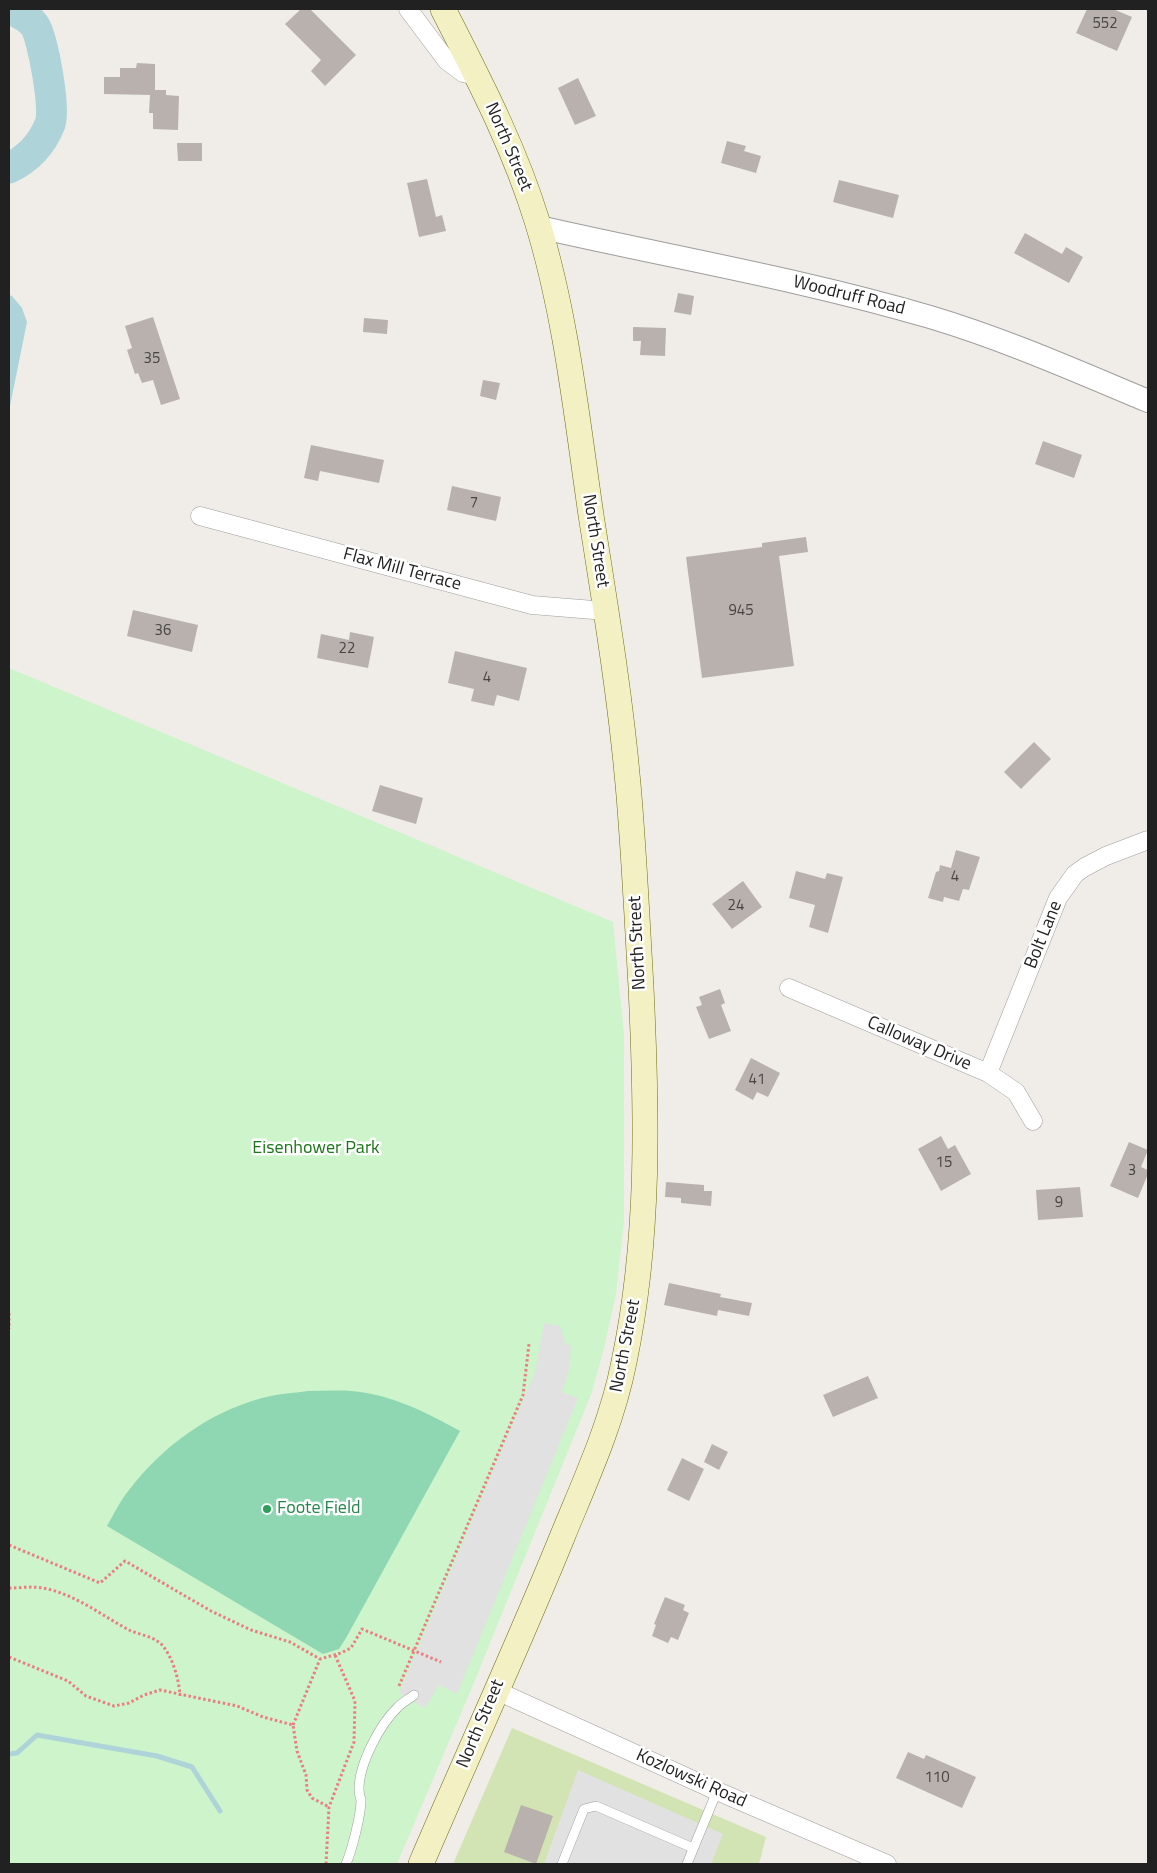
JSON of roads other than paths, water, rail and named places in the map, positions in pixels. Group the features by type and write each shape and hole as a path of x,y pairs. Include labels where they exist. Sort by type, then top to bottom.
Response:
{"main road":[{"name":"North Street","path":"421,1864 548,1572 607,1425 624,1365 636,1296 642,1237 646,1150 644,1053 628,781 606,611 558,306 539,227 525,182 477,76 443,9"}],"street":[{"path":"408,9 447,61 463,73 477,76"},
{"name":"Woodruff Road","path":"539,227 810,285 931,318 1058,363 1148,401"},
{"name":"Flax Mill Terrace","path":"200,516 532,606 606,611"},
{"name":"Bolt Lane","path":"988,1074 1058,898 1075,874 1085,867 1106,856 1148,840"},
{"name":"Calloway Drive","path":"789,988 988,1074 1016,1092 1033,1121"},
{"name":"Kozlowski Road","path":"496,1690 717,1791 887,1864"}],"lane":[{"path":"346,1864 351,1852 361,1802 359,1789 361,1775 369,1750 384,1725 398,1707 414,1696"},
{"path":"687,1864 717,1791"},
{"path":"562,1864 584,1809 596,1806 693,1848"}],"water":[{"path":"9,295 22,308 27,322 9,411"}],"waterway":[{"path":"9,168 22,160 39,144 47,131 51,117 48,75 38,33 30,20 10,9"},
{"path":"9,1754 17,1753 37,1735 157,1756 192,1767 220,1811"}],"place":[{"name":"Foote Field","path":"267,1509"}],"park label":[{"name":"Eisenhower Park","path":"316,1149"}]}
